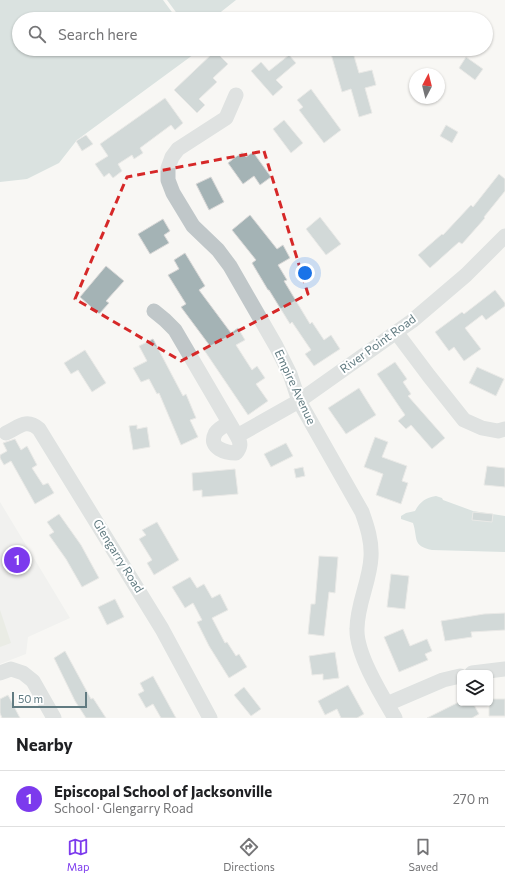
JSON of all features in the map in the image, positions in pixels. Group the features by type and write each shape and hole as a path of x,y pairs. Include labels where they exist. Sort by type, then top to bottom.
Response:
{"street":[{"name":"Empire Avenue","path":"236,95 226,118 178,149 172,157 168,168 168,180 173,193 193,226 218,250 230,266 276,346 290,374 299,401 362,512 368,528 371,556 358,614 357,640 361,652 395,718"},
{"name":"River Point Road","path":"238,436 299,401 412,321 466,275 505,236"},
{"path":"154,311 175,330 238,436 240,445 236,453 228,453 219,450 213,438 215,433 229,422"},
{"path":"396,332 464,420 482,428 498,431 505,429"},
{"name":"Glengarry Road","path":"6,433 27,423 33,424 38,429 162,629 210,718"},
{"path":"0,674 12,669 23,673 33,680 54,718"},
{"path":"493,670 505,669"},
{"path":"387,704 443,680 457,677"}],"highlighted area":[{"path":"264,151 308,294 181,361 75,299 127,177"}],"shaded area":[{"path":"0,0 236,0 221,12 12,12 12,56 191,56 77,140 59,163 27,179 0,182"},
{"path":"436,496 473,511 505,516 505,552 432,550 421,546 417,541 413,523 401,519 401,516 415,511 423,501"},
{"path":"0,502 70,618 28,637 26,654 0,664"},
{"path":"0,610 11,643 0,647"}],"pier":[{"path":"163,0 167,0 176,12 172,12"}],"building":[{"path":"210,56 220,56 228,64 213,78 217,82 199,99 205,105 197,113 174,90"},
{"path":"288,56 290,56 296,63 276,80 283,87 273,96 251,71 261,62 269,71"},
{"path":"332,56 354,56 359,73 372,70 376,85 365,88 372,113 359,117 351,89 342,92"},
{"path":"466,57 483,69 475,80 459,68"},
{"path":"311,89 341,130 324,143 299,110 303,107 297,100"},
{"path":"165,98 183,123 175,130 171,125 140,148 143,153 134,159 132,155 118,164 122,171 113,178 109,173 104,177 95,164 108,156 100,144"},
{"path":"284,120 303,143 291,153 273,129"},
{"path":"446,125 458,132 452,143 440,136"},
{"path":"86,135 93,144 82,151 76,141"},
{"path":"242,152 246,157 253,152 271,177 260,185 254,176 243,184 228,163"},
{"path":"499,174 505,179 505,191 484,217 485,218 462,244 459,242 430,268 418,255 442,234 443,235 471,205 473,207"},
{"path":"211,177 224,202 209,210 196,184"},
{"path":"250,215 277,249 283,245 290,258 278,265 287,280 284,281 310,324 312,322 324,340 331,335 340,349 314,366 305,354 311,350 292,322 290,324 268,290 252,263 256,260 232,230"},
{"path":"320,217 341,244 326,255 306,229"},
{"path":"163,219 170,231 164,235 169,243 150,254 138,234"},
{"path":"185,253 205,286 199,290 231,333 238,328 245,340 236,345 252,370 257,366 265,378 256,384 268,401 248,415 204,350 210,346 181,307 186,304 168,275 179,269 174,260"},
{"path":"106,266 124,281 106,301 109,303 99,314 80,297"},
{"path":"495,290 505,303 505,306 486,320 482,315 465,328 481,349 464,361 454,347 449,351 435,332 462,312 464,314"},
{"path":"153,339 183,396 186,394 196,418 190,420 198,437 181,445 159,393 157,394 149,379 141,382 133,368 147,361 139,346"},
{"path":"85,350 106,383 92,392 78,370 71,374 64,363"},
{"path":"395,362 407,379 403,382 411,394 408,396 445,438 432,449 411,425 406,429 398,421 405,415 377,374"},
{"path":"477,367 504,379 496,396 469,383"},
{"path":"359,388 376,415 346,434 328,408"},
{"path":"137,425 137,429 147,427 150,447 133,450 129,426"},
{"path":"375,437 388,442 382,457 407,466 402,481 408,483 401,504 376,495 383,474 364,467"},
{"path":"15,439 21,450 27,446 37,465 32,468 43,485 48,483 54,493 35,504 11,461 4,465 0,458 0,455 7,451 3,443"},
{"path":"286,443 293,456 271,467 264,454"},
{"path":"487,466 505,468 505,487 484,485"},
{"path":"303,467 305,476 296,478 294,469"},
{"path":"235,469 238,494 202,497 202,490 193,491 192,473"},
{"path":"473,512 493,514 492,522 472,520"},
{"path":"59,514 81,545 99,578 82,587 66,559 49,535 54,532 47,522"},
{"path":"157,522 179,560 154,575 147,563 152,560 139,539 146,535 142,530"},
{"path":"319,556 338,557 335,593 329,592 324,636 308,634 311,604 315,604"},
{"path":"391,574 409,576 405,609 387,607"},
{"path":"190,577 197,588 204,584 212,598 220,594 228,610 212,618 225,643 227,642 236,656 239,654 247,667 229,678 209,646 197,622 202,620 193,603 185,608 172,587"},
{"path":"115,599 124,617 107,625 98,607"},
{"path":"505,613 505,630 471,632 472,637 445,641 441,621 484,614"},
{"path":"403,629 410,646 427,639 432,651 425,654 428,660 399,672 384,637"},
{"path":"65,651 91,699 93,698 106,718 86,718 75,701 54,658"},
{"path":"335,652 339,678 323,680 323,674 312,675 309,656"},
{"path":"153,676 176,718 161,718 153,704 146,708 138,694 144,691 140,683"},
{"path":"348,685 364,714 357,718 341,718 337,709 325,715 318,701"},
{"path":"244,687 261,709 251,716 234,695"},
{"path":"8,695 20,718 2,718 0,713 0,699"},
{"path":"493,699 505,699 505,716 489,716 489,706 493,706"},
{"path":"457,703 457,706 475,706 479,714 472,718 427,718"}],"place":[{"name":"Episcopal School of Jacksonville","path":"17,560"}]}
